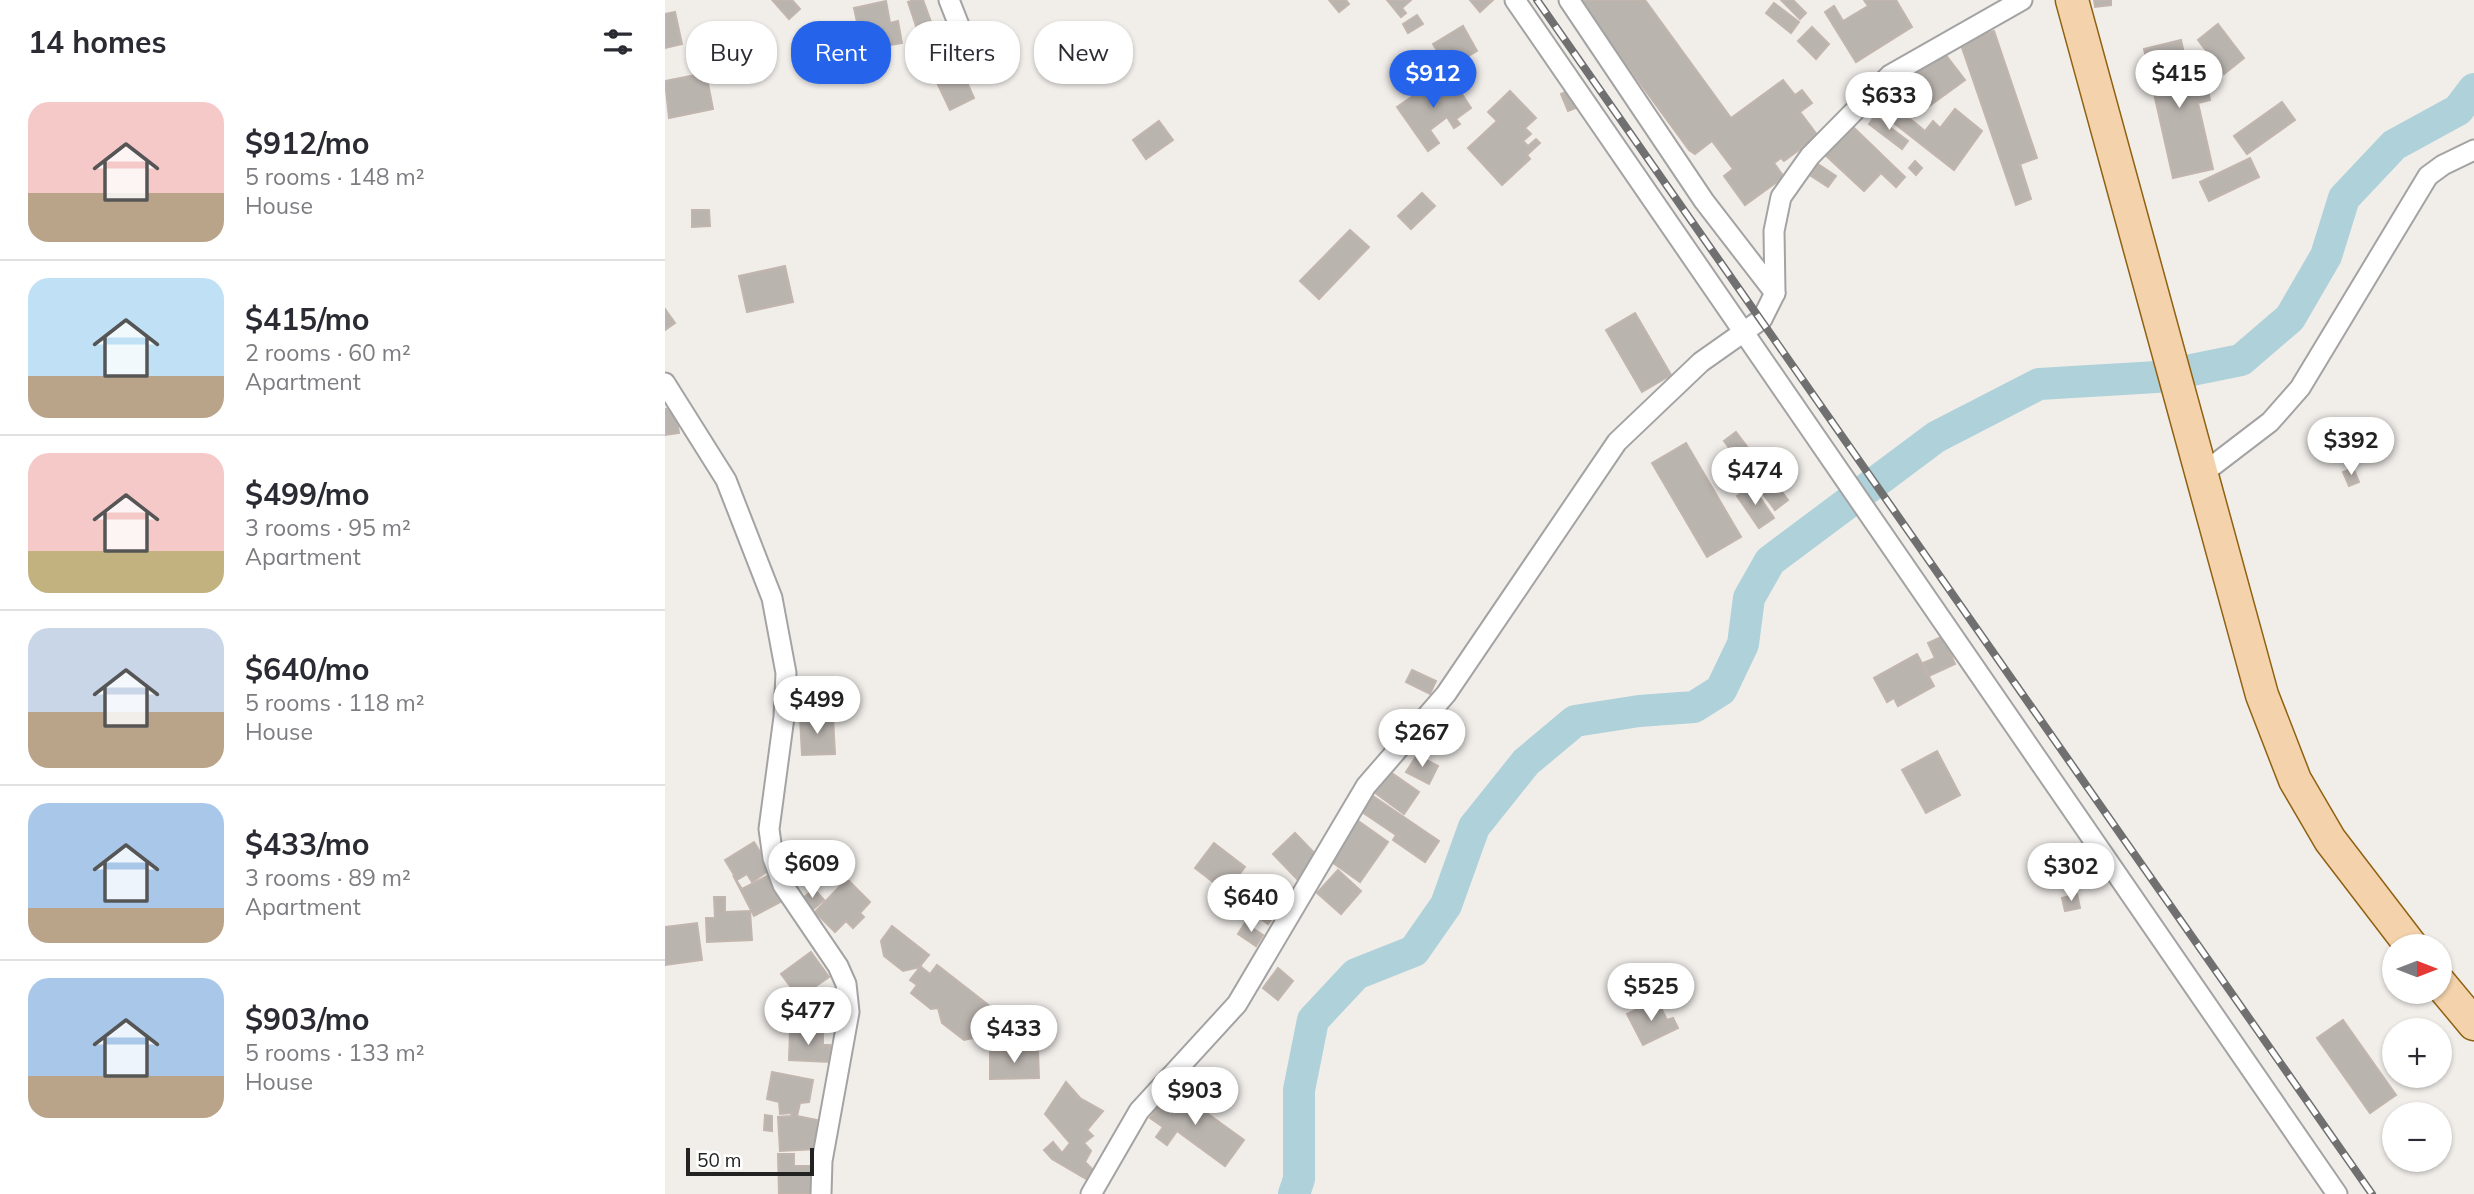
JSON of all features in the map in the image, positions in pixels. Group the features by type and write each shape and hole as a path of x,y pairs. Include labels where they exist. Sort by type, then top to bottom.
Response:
{"main road":[{"path":"2072,0 2262,695 2295,780 2330,840 2401,934"},
{"path":"2452,998 2474,1024"}],"street":[{"path":"949,0 957,21"},
{"path":"1515,0 2337,1194"},
{"path":"1569,0 1705,201 1775,293"},
{"path":"1091,1194 1139,1111 1237,1004 1366,786 1446,694 1618,442 1701,362 1762,319 1775,293 1774,231 1781,197 1809,156 1890,75 2022,0"},
{"path":"2202,474 2270,422 2300,388 2428,176 2443,164 2474,150"},
{"path":"665,383 726,480 772,598 786,673 785,717 769,829 773,858 783,885 838,966 846,984 849,1012 822,1161 821,1194"}],"building":[{"path":"792,0 800,9 789,19 773,1"},
{"path":"923,0 931,21 914,21 908,2"},
{"path":"1329,0 1346,0 1349,4 1339,12"},
{"path":"1387,0 1411,0 1402,8 1406,13 1401,17"},
{"path":"1470,0 1493,0 1480,12"},
{"path":"1579,0 1645,0 1731,118 1783,80 1795,95 1802,90 1812,103 1800,112 1818,136 1784,161 1781,158 1774,163 1784,177 1745,205 1724,176 1733,169 1712,141 1695,154 1689,150"},
{"path":"1781,0 1793,0 1806,13 1800,19"},
{"path":"1864,0 1896,0 1912,27 1856,62 1825,12 1834,6 1843,21 1868,6"},
{"path":"2094,0 2111,0 2111,5 2095,7"},
{"path":"886,1 890,21 857,21 854,8"},
{"path":"1774,3 1799,22 1791,33 1766,13"},
{"path":"675,12 682,44 665,48 665,14"},
{"path":"1417,15 1423,24 1408,33 1403,24"},
{"path":"898,21 902,43 891,45 891,23"},
{"path":"2218,24 2244,58 2224,74 2198,40"},
{"path":"1463,26 1477,51 1448,68 1433,44"},
{"path":"1812,27 1829,44 1816,59 1798,41"},
{"path":"1994,31 2037,158 2020,164 2031,199 2016,205 1960,42"},
{"path":"2181,40 2192,89 2207,85 2210,100 2198,103 2213,169 2173,178 2144,49"},
{"path":"1942,50 1965,80 1914,117 1892,87"},
{"path":"686,77 686,84 708,84 713,109 669,118 665,81"},
{"path":"1439,78 1448,91 1456,85 1471,108 1456,119 1460,124 1454,128 1447,117 1430,130 1439,143 1428,151 1397,107"},
{"path":"938,84 968,84 974,98 950,110"},
{"path":"1574,88 1581,106 1568,111 1561,94"},
{"path":"1510,91 1536,118 1525,128 1531,134 1523,141 1528,146 1536,139 1540,143 1527,155 1530,159 1502,185 1468,148 1497,121 1488,112"},
{"path":"2282,102 2295,120 2247,154 2234,136"},
{"path":"1893,105 1925,131 1933,121 1940,128 1955,109 1982,131 1954,170 1885,116"},
{"path":"1875,116 1908,141 1902,149 1869,124"},
{"path":"1159,121 1173,140 1146,159 1133,140"},
{"path":"1850,124 1905,177 1896,187 1881,173 1864,191 1823,153"},
{"path":"2250,158 2259,177 2209,201 2200,182"},
{"path":"1915,161 1922,168 1916,175 1909,168"},
{"path":"1818,164 1836,176 1828,187 1811,176"},
{"path":"1422,193 1435,206 1411,229 1398,216"},
{"path":"692,210 709,210 710,226 692,227"},
{"path":"1350,230 1369,247 1319,299 1300,281"},
{"path":"785,266 793,302 747,312 739,276"},
{"path":"665,309 675,323 665,330"},
{"path":"1635,313 1671,375 1642,392 1606,330"},
{"path":"675,407 679,433 665,435 665,409"},
{"path":"1736,432 1788,500 1775,510 1724,441"},
{"path":"1686,443 1741,537 1707,557 1652,463"},
{"path":"2353,468 2359,482 2349,486 2343,472"},
{"path":"1752,486 1774,518 1759,528 1737,496"},
{"path":"1943,636 1955,664 1929,676 1923,663 1935,658 1928,643"},
{"path":"1917,654 1934,686 1898,706 1894,698 1887,702 1874,678"},
{"path":"1412,670 1436,681 1430,694 1406,682"},
{"path":"833,717 835,754 802,755 800,718"},
{"path":"1937,751 1960,795 1926,813 1902,770"},
{"path":"1417,755 1438,766 1429,784 1406,772"},
{"path":"1389,771 1419,792 1404,814 1374,792"},
{"path":"1370,794 1439,841 1425,862 1393,840 1396,835 1359,810"},
{"path":"1357,820 1388,842 1360,882 1329,860"},
{"path":"1295,833 1321,860 1299,881 1273,854"},
{"path":"754,842 771,869 752,882 747,874 737,880 725,860"},
{"path":"1214,843 1245,867 1234,881 1276,914 1268,924 1195,868"},
{"path":"1338,870 1361,891 1341,914 1317,893"},
{"path":"771,874 784,900 754,916 733,875 742,889"},
{"path":"847,879 870,902 860,913 864,917 853,928 846,921 835,932 815,912"},
{"path":"814,889 824,900 810,912 801,900"},
{"path":"2077,894 2080,908 2065,911 2062,898"},
{"path":"714,897 725,897 725,912 750,911 752,940 707,942 706,918 715,918"},
{"path":"697,923 702,960 665,965 665,927"},
{"path":"1245,923 1263,935 1256,946 1238,934"},
{"path":"892,926 929,955 920,966 930,974 937,965 1009,1021 1001,1030 991,1033 981,1045 973,1038 964,1040 942,1023 938,1008 931,1009 911,993 917,985 910,980 920,967 903,971 884,956 881,941"},
{"path":"811,952 829,977 799,998 781,974"},
{"path":"1278,968 1293,981 1278,1000 1263,988"},
{"path":"1657,1000 1667,1020 1673,1018 1678,1028 1643,1045 1627,1014"},
{"path":"2343,1020 2382,1075 2382,1088 2391,1088 2396,1095 2382,1102 2370,1113 2317,1038"},
{"path":"790,1031 823,1032 823,1045 830,1045 830,1062 789,1060"},
{"path":"1038,1051 1039,1078 990,1079 990,1052"},
{"path":"772,1072 813,1080 809,1102 800,1103 797,1116 817,1120 817,1149 780,1151 778,1117 791,1116 792,1113 780,1114 779,1102 767,1099"},
{"path":"1066,1082 1080,1098 1103,1111 1087,1130 1093,1136 1084,1143 1091,1151 1085,1162 1092,1169 1086,1179 1052,1159 1044,1150 1053,1142 1062,1153 1070,1143 1045,1114"},
{"path":"1172,1088 1244,1140 1225,1166 1177,1131 1167,1145 1156,1137 1163,1127 1150,1118"},
{"path":"765,1115 772,1116 772,1131 764,1130"},
{"path":"778,1154 794,1154 794,1166 817,1166 817,1194 779,1194"}],"waterway":[{"path":"1294,1194 1299,1179 1299,1090 1313,1020 1356,974 1414,951 1446,905 1474,827 1526,762 1575,721 1639,711 1694,707 1721,690 1743,644 1749,598 1770,561 1936,437 2039,384 2157,377 2241,360 2290,318 2326,256 2344,198 2394,145 2458,110 2474,89"}],"railway":[{"path":"1537,0 2372,1194"}]}
